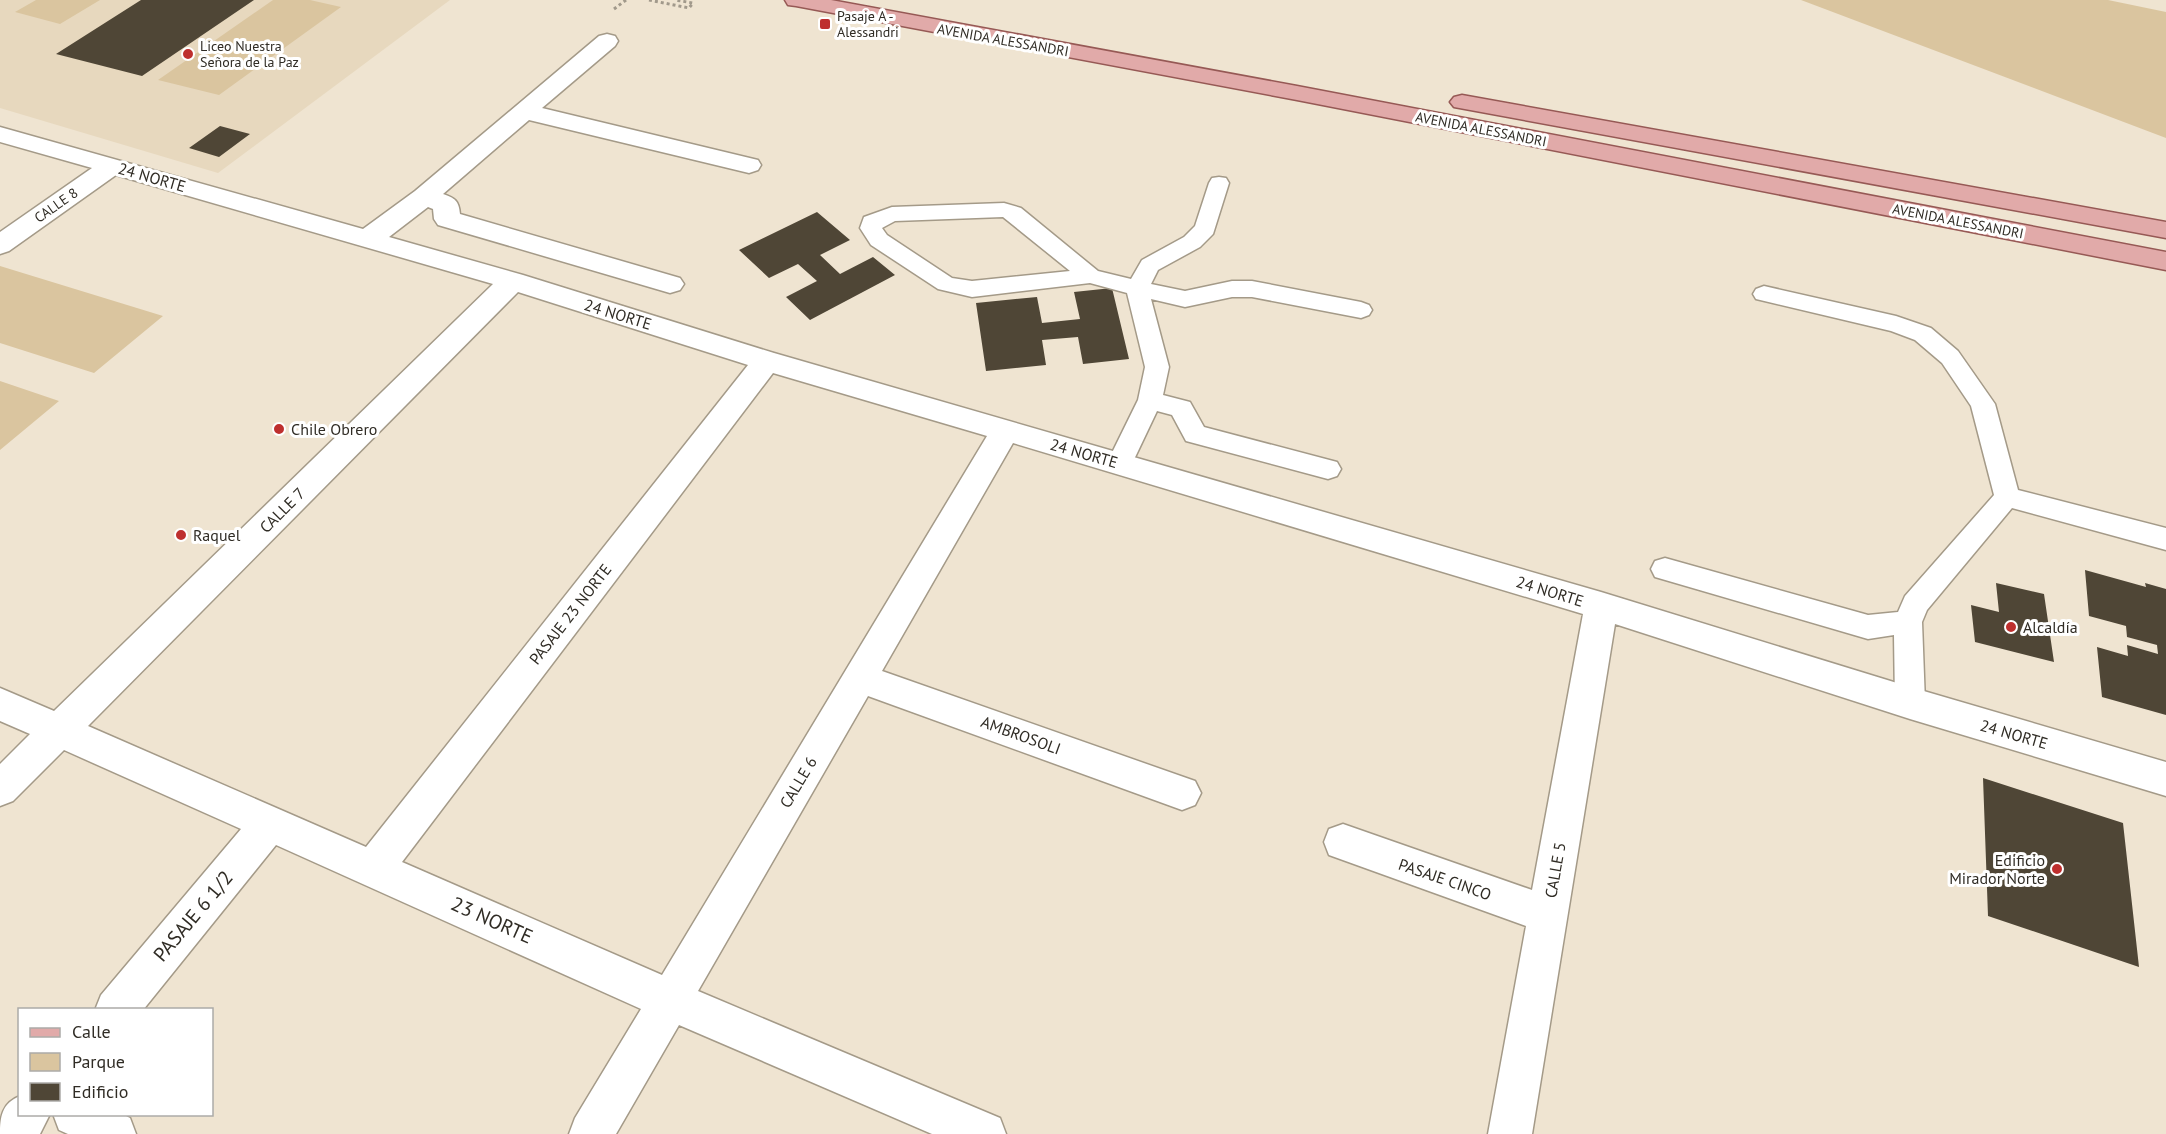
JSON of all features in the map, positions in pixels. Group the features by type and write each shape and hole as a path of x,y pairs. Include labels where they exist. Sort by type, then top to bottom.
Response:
{"main road":[{"name":"AVENIDA ALESSANDRI","path":"796,0 1285,91 2166,261"},
{"name":"AVENIDA ALESSANDRI","path":"898,0 2166,230"}],"street":[{"path":"368,239 424,197 522,111 607,41"},
{"path":"522,111 749,165"},
{"name":"24 NORTE","path":"0,134 513,281 766,361 1601,606 1910,704 2166,779"},
{"name":"CALLE 8","path":"0,245 112,166"},
{"path":"424,197 446,204 447,219 670,284"},
{"name":"CALLE 7","path":"0,789 513,281"},
{"name":"PASAJE 23 NORTE","path":"374,868 766,361"},
{"name":"CALLE 6","path":"591,1134 1005,431"},
{"name":"CALLE 5","path":"1510,1134 1601,606"},
{"name":"AMBROSOLI","path":"860,678 1182,793"},
{"name":"23 NORTE","path":"0,704 670,1000 984,1134"},
{"name":"PASAJE 6 1/2","path":"118,1008 270,823"},
{"name":"PASAJE CINCO","path":"1343,842 1548,915"},
{"path":"12,1134 26,1116"},
{"path":"79,1116 114,1134"}],"lane":[{"path":"1119,463 1150,400 1157,368 1137,288 1150,265 1192,242 1205,229 1219,183"},
{"path":"1090,276 1014,213 1004,210 892,214 872,222 871,228 879,240 946,284 958,288 972,289 1090,276 1185,299 1232,289 1252,289 1361,310"},
{"path":"1764,294 1896,324 1923,334 1950,357 1983,404 2007,498"},
{"path":"1150,400 1181,408 1195,434 1328,469"},
{"path":"2007,498 2166,539"},
{"path":"1910,704 1908,622 1915,604 2007,498"},
{"path":"1665,569 1869,627 1908,622"}],"path":[{"path":"649,0 689,8 693,3 675,0"}],"shaded area":[{"name":"Liceo Nuestra Señora de la Paz","path":"0,0 450,0 218,173 0,108"}],"green space":[{"path":"36,0 100,0 60,24 15,12"},
{"path":"273,0 310,0 341,7 219,95 158,80"},
{"path":"1801,0 2108,0 2166,12 2166,138"},
{"path":"0,266 163,316 94,373 0,343"},
{"path":"0,381 59,401 0,450"}],"building":[{"path":"141,0 254,0 142,76 56,54"},
{"path":"220,126 250,134 219,157 189,148"},
{"path":"817,212 850,240 820,255 840,274 873,257 895,275 810,320 786,297 817,281 798,264 769,278 739,250"},
{"path":"1112,288 1129,359 1083,364 1078,337 1042,340 1046,365 986,371 976,303 1037,297 1042,323 1080,319 1074,292"},
{"path":"2085,570 2146,587 2145,583 2166,589 2166,715 2102,697 2097,647 2128,656 2127,645 2158,654 2157,645 2127,637 2126,626 2089,616"},
{"name":"Alcaldía","path":"1996,583 2044,594 2054,662 1975,642 1971,605 1999,612"},
{"name":"Edificio Mirador Norte","path":"1983,778 2123,823 2139,967 1988,916"}],"place":[{"name":"Pasaje A - Alessandri","path":"825,24"},
{"name":"Liceo Nuestra Señora de la Paz","path":"188,54"},
{"name":"Chile Obrero","path":"279,429"},
{"name":"Raquel","path":"181,535"},
{"name":"Alcaldía","path":"2011,627"},
{"name":"Edificio Mirador Norte","path":"2057,869"}]}
